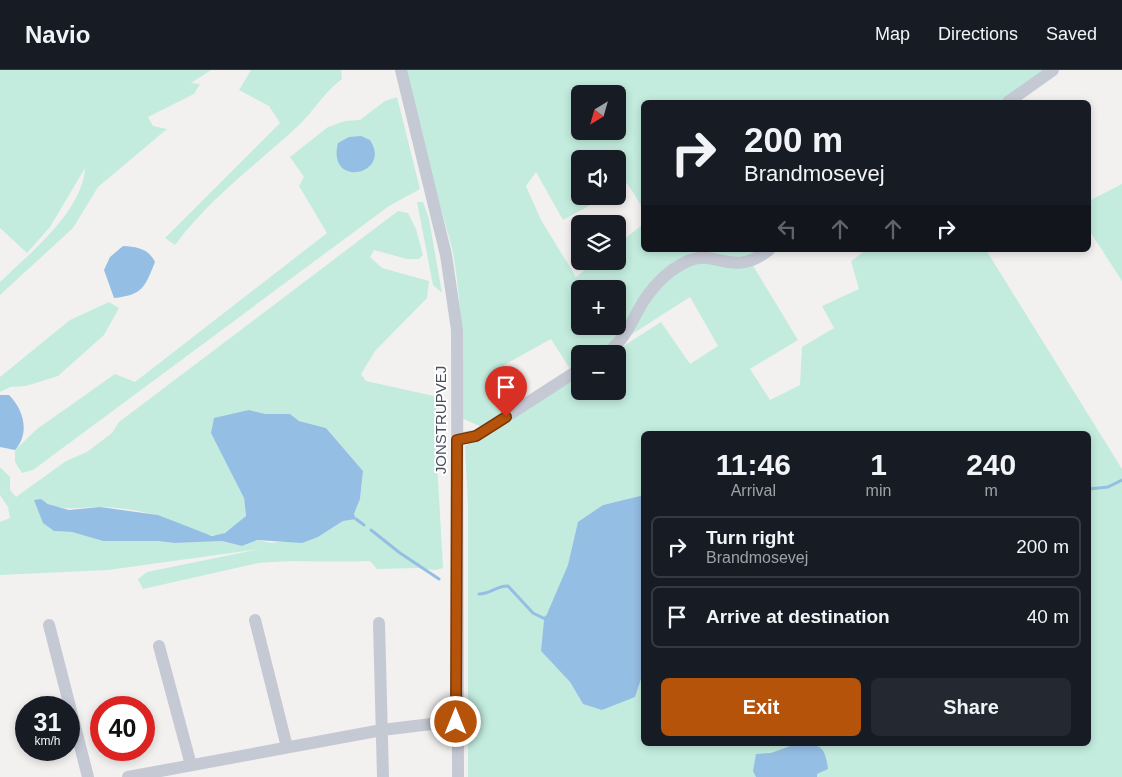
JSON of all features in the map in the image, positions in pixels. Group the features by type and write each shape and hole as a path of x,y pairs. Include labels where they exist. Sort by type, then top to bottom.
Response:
{"street":[{"name":"JONSTRUPVEJ","path":"401,70 436,214 451,285 457,330 456,722 458,777"},
{"path":"1011,100 1052,70"},
{"path":"618,345 627,334 643,301 673,270 690,260 702,258 735,264 757,259 766,252"},
{"path":"457,440 476,436 571,376"},
{"path":"255,620 287,747"},
{"path":"379,624 383,777"},
{"path":"49,625 88,777"},
{"path":"159,646 190,765"},
{"path":"128,777 382,730 456,722"}],"green space":[{"path":"0,70 211,70 191,83 200,84 194,94 148,117 153,126 167,129 98,187 73,228 0,295 0,282 53,231 65,216 82,184 85,168 50,227 27,253 0,228"},
{"path":"251,70 341,70 342,79 298,126 218,197 188,228 175,245 165,238 280,123 269,106 239,90"},
{"path":"404,70 1046,70 1009,100 641,100 641,205 626,184 626,150 571,150 571,205 590,205 563,220 536,172 526,186 541,220 576,277 585,270 626,270 626,238 641,226 641,252 759,252 749,259 798,340 750,369 770,400 800,385 802,347 834,328 822,306 859,289 851,261 863,252 987,252 1122,469 1122,777 468,777 468,506 465,446 571,379 571,400 626,400 625,345 661,322 690,364 718,346 690,297 615,345 571,345 571,370 551,339 504,365 525,402 482,427 461,418 461,333 456,269 452,248 405,82"},
{"path":"397,97 420,189 389,206 33,470 22,473 15,462 15,450 37,429 115,374 135,382 327,233 299,186 304,177 290,157 328,127 345,121 360,120 385,101"},
{"path":"1122,184 1122,281 1091,233 1091,200"},
{"path":"417,202 423,202 429,219 442,293 433,285"},
{"path":"398,211 408,213 416,229 423,255 419,259 407,259 374,250 370,257 382,268 429,281 427,298 375,351 361,374 366,381 434,396 437,416 436,444 443,568 435,570 417,568 377,569 370,561 285,561 258,563 143,589 138,579 147,572 260,549 108,570 0,575 0,522 10,518 8,507 0,495 0,467 10,477 10,490 16,497 66,461 87,452 112,433 119,422","holes":["249,410 266,414 290,414 299,421 326,428 363,471 360,499 354,514 318,537 271,543 257,540 242,546 222,541 175,543 103,541 72,532 54,531 41,499 62,508 107,507 164,517 204,534 216,535 226,532 246,516 244,498 212,433"]},
{"path":"109,302 119,308 104,335 58,376 26,386 10,387 0,392 0,377 70,320"}],"water":[{"path":"361,136 370,140 375,152 373,162 367,168 358,172 349,171 341,167 337,158 338,143 349,137"},
{"path":"123,246 145,251 155,262 142,288 131,295 114,298 104,270 110,257"},
{"path":"0,395 9,395 18,408 23,422 24,429 20,443 15,450 0,447"},
{"path":"249,410 266,414 290,414 299,421 326,428 363,471 360,499 354,514 356,519 343,521 318,537 302,543 257,540 242,546 222,541 175,543 103,541 72,532 54,531 43,523 34,500 41,499 48,504 69,510 100,507 158,515 212,536 225,533 246,516 244,498 211,433 214,418"},
{"path":"641,496 641,679 635,697 602,710 583,704 570,682 541,651 544,621 568,565 578,522 603,505"},
{"path":"790,746 817,746 823,750 828,769 817,774 817,777 756,777 753,771 756,754 771,753"}],"waterway":[{"path":"1091,489 1108,487 1122,480"},
{"path":"356,519 364,525"},
{"path":"371,530 400,553 439,579"},
{"path":"479,594 508,586 533,613 545,619 546,617"}],"route":[{"path":"456,722 457,440 476,436 506,417"}]}
